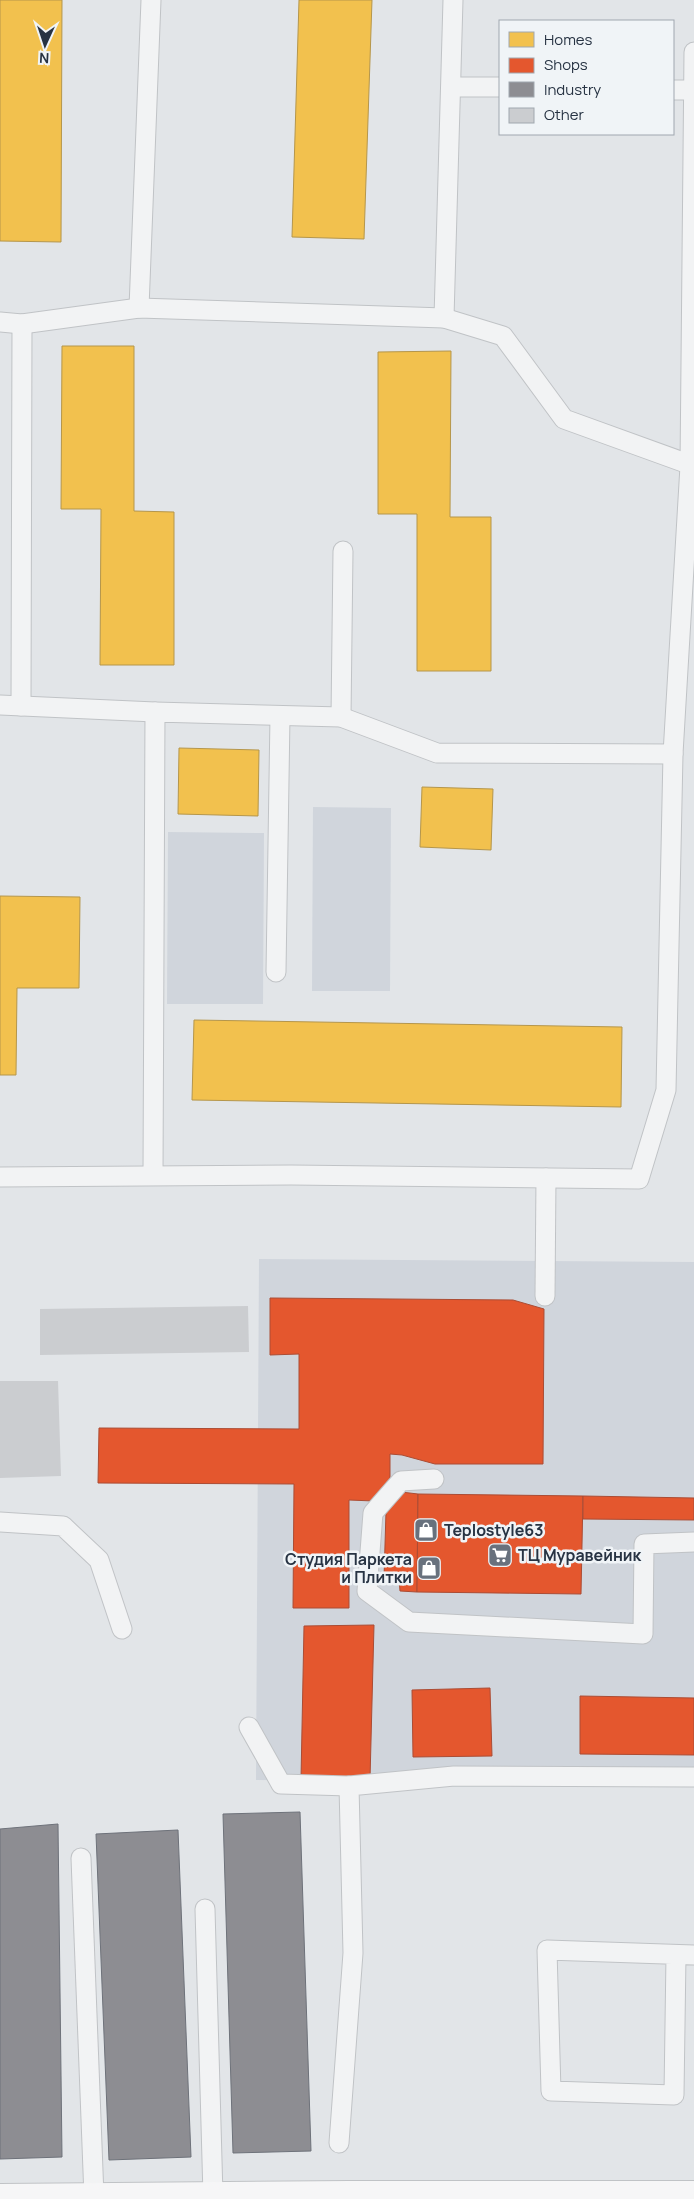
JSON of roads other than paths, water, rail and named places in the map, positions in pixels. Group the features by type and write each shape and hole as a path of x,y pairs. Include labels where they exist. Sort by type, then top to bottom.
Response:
{"main road":[{"path":"0,2198 694,2196"}],"lane":[{"path":"139,308 151,0"},
{"path":"444,318 453,0"},
{"path":"0,1177 153,1174 639,1179 666,1090 673,754 692,466 694,52"},
{"path":"451,87 499,87"},
{"path":"674,90 693,90"},
{"path":"0,322 22,324 139,308 444,318 503,336 564,419 692,466"},
{"path":"21,706 22,324"},
{"path":"341,717 343,551"},
{"path":"0,705 155,712 341,717 437,753 673,754"},
{"path":"153,1174 155,712"},
{"path":"276,972 280,716"},
{"path":"545,1296 546,1178"},
{"path":"434,1480 401,1481 373,1513 368,1591 409,1622 643,1634 644,1544 694,1542"},
{"path":"0,1522 63,1526 99,1560 122,1629"},
{"path":"249,1727 281,1784 349,1786 454,1776 694,1777"},
{"path":"339,2143 353,1953 349,1786"},
{"path":"81,1858 94,2197"},
{"path":"205,1909 213,2196"},
{"path":"547,1950 685,1955 674,2095 551,2091 547,1950"}],"place":[{"name":"Teplostyle63","path":"426,1530"},
{"name":"ТЦ Муравейник","path":"500,1555"},
{"name":"Студия Паркета и Плитки","path":"429,1568"}]}
